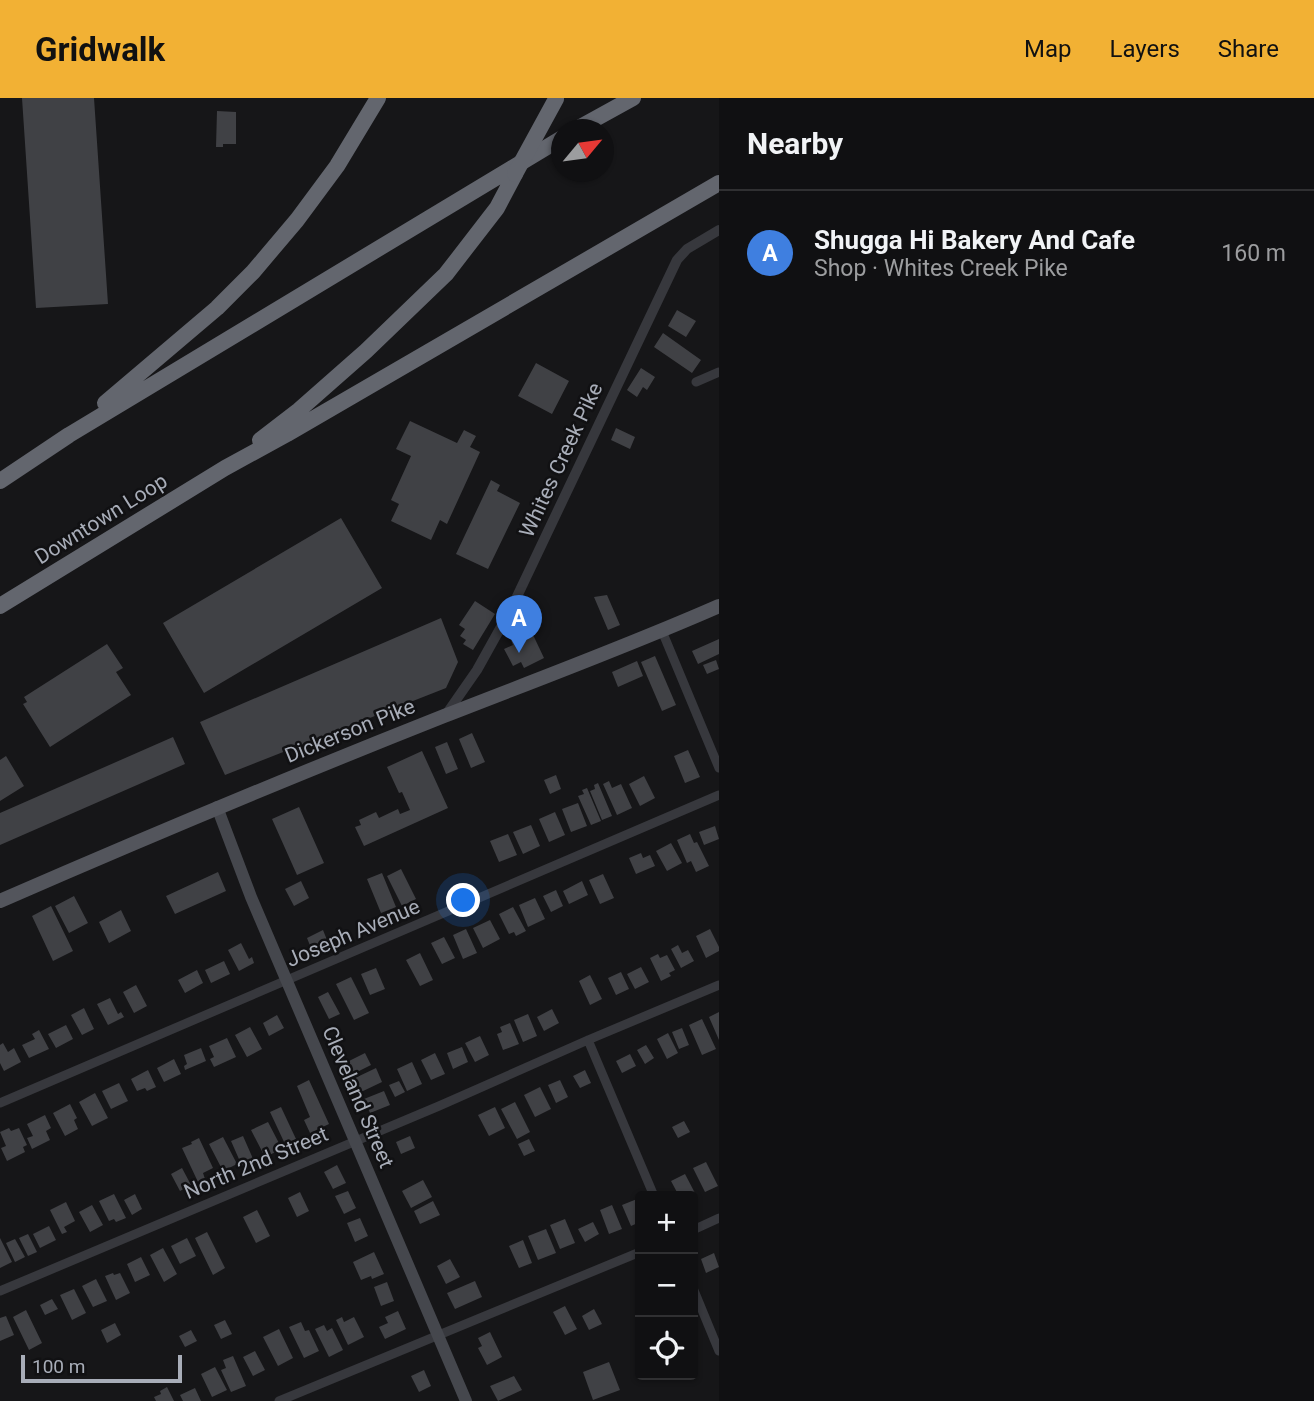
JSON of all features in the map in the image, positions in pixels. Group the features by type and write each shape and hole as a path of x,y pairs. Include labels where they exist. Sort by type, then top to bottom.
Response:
{"highway":[{"path":"69,435 217,308 253,272 297,220 337,166 378,98"},
{"path":"595,119 633,98"},
{"path":"225,468 299,410 366,351 446,274 497,208 556,99"},
{"path":"0,481 69,435 551,145"},
{"path":"225,468 287,435 719,183"},
{"name":"Downtown Loop","path":"0,606 225,468"}],"main road":[{"name":"Dickerson Pike","path":"0,901 218,807 719,607"},
{"name":"Cleveland Street","path":"218,807 251,897 466,1401"}],"street":[{"name":"Whites Creek Pike","path":"445,716 477,670 511,609 677,260 687,249 719,230"},
{"path":"696,382 719,372"},
{"path":"662,631 719,768"},
{"name":"Joseph Avenue","path":"0,1103 719,795"},
{"name":"North 2nd Street","path":"0,1291 719,985"},
{"path":"589,1040 652,1191"},
{"path":"698,1228 719,1218"},
{"path":"279,1401 635,1254"},
{"path":"698,1300 719,1351"}],"building":[{"path":"22,98 94,98 108,304 36,308"},
{"path":"217,111 236,112 236,144 216,147"},
{"path":"677,310 696,321 686,337 668,326"},
{"path":"663,333 701,360 692,373 654,347"},
{"path":"536,363 569,381 552,414 518,396"},
{"path":"641,368 655,377 647,390 643,387 637,397 627,390"},
{"path":"410,421 457,443 464,430 476,436 470,447 480,452 447,524 440,520 431,540 391,521 399,504 391,500 411,456 396,449"},
{"path":"616,428 635,437 630,449 611,440"},
{"path":"491,480 500,485 497,491 520,503 488,569 456,554"},
{"path":"341,518 382,588 204,693 163,623"},
{"path":"607,595 620,625 608,630 594,597"},
{"path":"475,601 495,614 473,650 463,644 466,640 460,636 465,629 459,625"},
{"path":"441,618 458,662 446,688 225,775 200,722"},
{"path":"526,620 544,658 524,668 521,662 513,666 504,649 513,645 511,640"},
{"path":"719,639 719,654 698,664 692,651"},
{"path":"107,644 123,668 116,672 131,695 50,747 23,704 27,702 24,697"},
{"path":"655,656 676,705 662,711 641,662"},
{"path":"716,660 719,669 707,674 703,665"},
{"path":"637,661 643,676 618,687 612,672"},
{"path":"472,733 485,762 471,768 459,739"},
{"path":"173,737 185,764 0,845 0,813"},
{"path":"447,742 458,769 446,774 435,747"},
{"path":"688,750 700,777 685,783 674,756"},
{"path":"422,751 448,808 364,846 355,827 361,825 359,820 376,812 379,818 398,809 400,814 410,810 387,767"},
{"path":"6,756 24,786 0,801 0,760"},
{"path":"556,775 561,789 550,794 544,780"},
{"path":"644,776 655,798 640,806 629,784"},
{"path":"609,781 612,788 621,784 632,808 617,815 603,784"},
{"path":"598,783 612,816 602,820 590,791 595,789 594,785"},
{"path":"587,788 601,821 591,825 578,796 584,794 582,790"},
{"path":"578,803 587,826 571,832 562,809"},
{"path":"299,807 324,863 297,875 272,819"},
{"path":"555,812 565,835 549,842 539,819"},
{"path":"531,825 540,846 523,854 513,832"},
{"path":"715,826 719,839 704,845 699,832"},
{"path":"508,834 517,855 499,862 490,841"},
{"path":"690,834 709,866 696,872 691,861 687,863 677,840"},
{"path":"671,843 682,863 667,871 656,851"},
{"path":"641,853 643,858 650,855 655,866 636,874 629,858"},
{"path":"401,869 416,899 402,906 387,876"},
{"path":"218,872 226,891 175,914 166,896"},
{"path":"382,873 396,907 381,913 367,879"},
{"path":"603,874 614,898 600,904 589,880"},
{"path":"301,881 309,898 294,906 285,889"},
{"path":"582,881 588,895 569,904 563,891"},
{"path":"556,890 563,906 551,912 543,896"},
{"path":"74,896 88,923 69,933 55,906"},
{"path":"535,898 545,919 528,927 519,905"},
{"path":"51,906 73,951 53,961 32,916"},
{"path":"513,907 526,931 516,936 514,932 509,934 499,914"},
{"path":"121,910 131,931 109,943 99,922"},
{"path":"490,920 500,939 483,948 473,928"},
{"path":"466,929 477,953 463,959 453,935"},
{"path":"710,929 719,951 706,958 696,936"},
{"path":"323,930 327,940 311,948 307,938"},
{"path":"444,937 455,958 442,964 431,943"},
{"path":"241,943 254,963 239,971 228,950"},
{"path":"678,945 682,953 688,950 694,961 681,968 671,949"},
{"path":"420,953 433,980 420,986 406,960"},
{"path":"658,954 660,958 667,955 675,970 669,973 671,976 661,981 650,958"},
{"path":"224,961 230,974 211,983 205,970"},
{"path":"641,967 649,982 635,989 627,974"},
{"path":"376,968 385,989 370,995 361,974"},
{"path":"197,970 203,983 185,993 178,980"},
{"path":"621,972 629,989 616,995 608,978"},
{"path":"590,975 602,999 590,1005 579,981"},
{"path":"351,977 369,1013 354,1020 336,984"},
{"path":"136,985 147,1006 134,1013 123,992"},
{"path":"328,992 340,1014 329,1019 318,997"},
{"path":"110,998 118,1014 121,1012 124,1017 108,1025 97,1004"},
{"path":"84,1008 94,1029 82,1035 71,1015"},
{"path":"552,1009 559,1023 544,1031 537,1017"},
{"path":"719,1012 719,1040 709,1017"},
{"path":"528,1014 537,1036 523,1042 514,1020"},
{"path":"277,1015 284,1028 269,1036 263,1023"},
{"path":"702,1019 716,1049 702,1055 689,1025"},
{"path":"510,1023 519,1044 503,1050 497,1034 502,1032 500,1027"},
{"path":"66,1025 73,1039 56,1048 48,1034"},
{"path":"250,1027 262,1049 247,1057 235,1035"},
{"path":"682,1028 689,1045 679,1049 672,1032"},
{"path":"39,1030 49,1049 29,1058 22,1045 35,1039 32,1034"},
{"path":"668,1033 678,1053 667,1059 657,1039"},
{"path":"480,1036 489,1055 475,1062 465,1043"},
{"path":"227,1038 236,1057 214,1067 210,1059 214,1057 209,1046"},
{"path":"3,1043 8,1052 14,1048 21,1062 4,1071 0,1063 0,1045"},
{"path":"646,1045 654,1058 645,1064 637,1050"},
{"path":"462,1047 468,1062 453,1069 447,1053"},
{"path":"201,1048 206,1061 185,1070 184,1066 187,1064 184,1055"},
{"path":"365,1053 371,1065 353,1074 347,1062"},
{"path":"435,1053 445,1074 431,1080 421,1060"},
{"path":"630,1054 636,1066 622,1073 616,1061"},
{"path":"174,1059 181,1074 164,1082 157,1068"},
{"path":"412,1062 422,1084 407,1091 397,1069"},
{"path":"376,1068 382,1082 361,1092 355,1078"},
{"path":"148,1070 156,1087 137,1091 131,1079"},
{"path":"585,1070 591,1083 580,1088 573,1076"},
{"path":"309,1080 329,1124 310,1133 304,1120 310,1117 297,1086"},
{"path":"560,1080 568,1097 556,1103 548,1085"},
{"path":"399,1081 405,1092 395,1097 389,1085"},
{"path":"119,1083 128,1101 111,1109 102,1091"},
{"path":"540,1087 551,1109 535,1117 524,1095"},
{"path":"384,1091 390,1105 370,1113 364,1099"},
{"path":"95,1093 108,1118 92,1126 79,1102"},
{"path":"515,1102 530,1132 517,1139 501,1109"},
{"path":"70,1104 77,1118 74,1120 78,1129 65,1136 53,1113"},
{"path":"281,1107 296,1139 285,1144 270,1112"},
{"path":"495,1107 505,1128 489,1136 478,1115"},
{"path":"45,1115 51,1128 46,1131 50,1140 32,1149 27,1138 33,1136 27,1124"},
{"path":"684,1121 690,1132 678,1138 672,1127"},
{"path":"268,1122 282,1149 265,1157 251,1130"},
{"path":"9,1128 11,1131 19,1128 27,1145 23,1147 25,1152 7,1161 1,1148 6,1146 0,1132"},
{"path":"243,1136 254,1161 242,1166 231,1141"},
{"path":"410,1136 415,1148 401,1154 396,1142"},
{"path":"223,1137 237,1164 223,1171 209,1144"},
{"path":"199,1138 213,1168 203,1173 205,1179 198,1182 182,1148"},
{"path":"529,1139 535,1151 524,1156 518,1144"},
{"path":"706,1162 718,1186 705,1192 693,1168"},
{"path":"337,1165 346,1183 333,1189 324,1172"},
{"path":"182,1168 191,1185 180,1191 171,1174"},
{"path":"685,1174 694,1191 676,1191 671,1181"},
{"path":"423,1180 432,1197 411,1208 402,1191"},
{"path":"348,1191 356,1208 344,1214 335,1196"},
{"path":"300,1192 309,1211 297,1217 288,1198"},
{"path":"114,1194 126,1218 116,1222 114,1219 109,1221 99,1201"},
{"path":"135,1194 142,1209 132,1215 124,1200"},
{"path":"635,1200 635,1224 631,1226 622,1205"},
{"path":"433,1201 440,1215 420,1224 414,1211"},
{"path":"66,1202 75,1221 64,1227 67,1232 62,1234 50,1210"},
{"path":"92,1205 103,1225 90,1232 79,1212"},
{"path":"612,1205 622,1229 609,1234 600,1210"},
{"path":"257,1210 270,1236 256,1243 243,1217"},
{"path":"360,1218 368,1236 355,1242 347,1223"},
{"path":"565,1219 575,1243 560,1249 550,1225"},
{"path":"593,1222 599,1234 585,1242 578,1229"},
{"path":"49,1226 56,1240 40,1248 33,1234"},
{"path":"546,1229 556,1253 538,1260 528,1236"},
{"path":"207,1232 225,1268 213,1275 195,1238"},
{"path":"28,1234 37,1252 28,1256 19,1238"},
{"path":"0,1238 12,1262 0,1268"},
{"path":"187,1238 196,1256 180,1264 171,1246"},
{"path":"15,1239 25,1257 15,1262 6,1243"},
{"path":"523,1240 532,1263 519,1268 509,1246"},
{"path":"163,1248 177,1274 164,1282 150,1255"},
{"path":"374,1252 384,1274 361,1280 353,1262"},
{"path":"714,1253 719,1267 706,1273 701,1259"},
{"path":"141,1257 150,1275 135,1282 127,1264"},
{"path":"450,1259 460,1277 446,1284 437,1266"},
{"path":"120,1273 130,1293 116,1300 105,1276"},
{"path":"96,1279 107,1301 93,1307 82,1286"},
{"path":"475,1281 482,1297 455,1309 447,1293"},
{"path":"387,1282 394,1301 381,1306 374,1287"},
{"path":"74,1289 86,1313 72,1320 60,1295"},
{"path":"52,1299 58,1309 45,1315 40,1305"},
{"path":"565,1306 577,1329 565,1335 553,1312"},
{"path":"594,1309 602,1324 589,1330 582,1316"},
{"path":"26,1310 42,1343 29,1350 13,1317"},
{"path":"398,1311 406,1329 385,1339 379,1327 388,1323 385,1317"},
{"path":"6,1316 14,1335 0,1341 0,1318"},
{"path":"342,1317 344,1322 354,1317 364,1337 348,1345 336,1320"},
{"path":"225,1320 232,1334 221,1339 214,1325"},
{"path":"301,1322 305,1331 309,1330 319,1351 304,1358 289,1327"},
{"path":"115,1323 121,1335 107,1343 101,1330"},
{"path":"324,1325 327,1331 332,1328 343,1350 329,1357 315,1329"},
{"path":"279,1329 293,1358 278,1366 263,1337"},
{"path":"191,1330 197,1341 185,1347 179,1336"},
{"path":"490,1332 502,1357 487,1365 478,1348 482,1346 478,1338"},
{"path":"255,1351 265,1370 253,1376 243,1357"},
{"path":"233,1356 246,1386 231,1392 221,1370 226,1368 223,1360"},
{"path":"609,1362 620,1390 593,1400 583,1372"},
{"path":"215,1367 227,1390 212,1397 201,1374"},
{"path":"424,1370 431,1386 419,1392 411,1376"},
{"path":"514,1376 522,1390 498,1401 490,1386"},
{"path":"167,1387 174,1401 156,1401 154,1397"},
{"path":"195,1388 201,1401 183,1401 180,1395"}],"place":[{"name":"Shugga Hi Bakery And Cafe","path":"519,653"}]}
